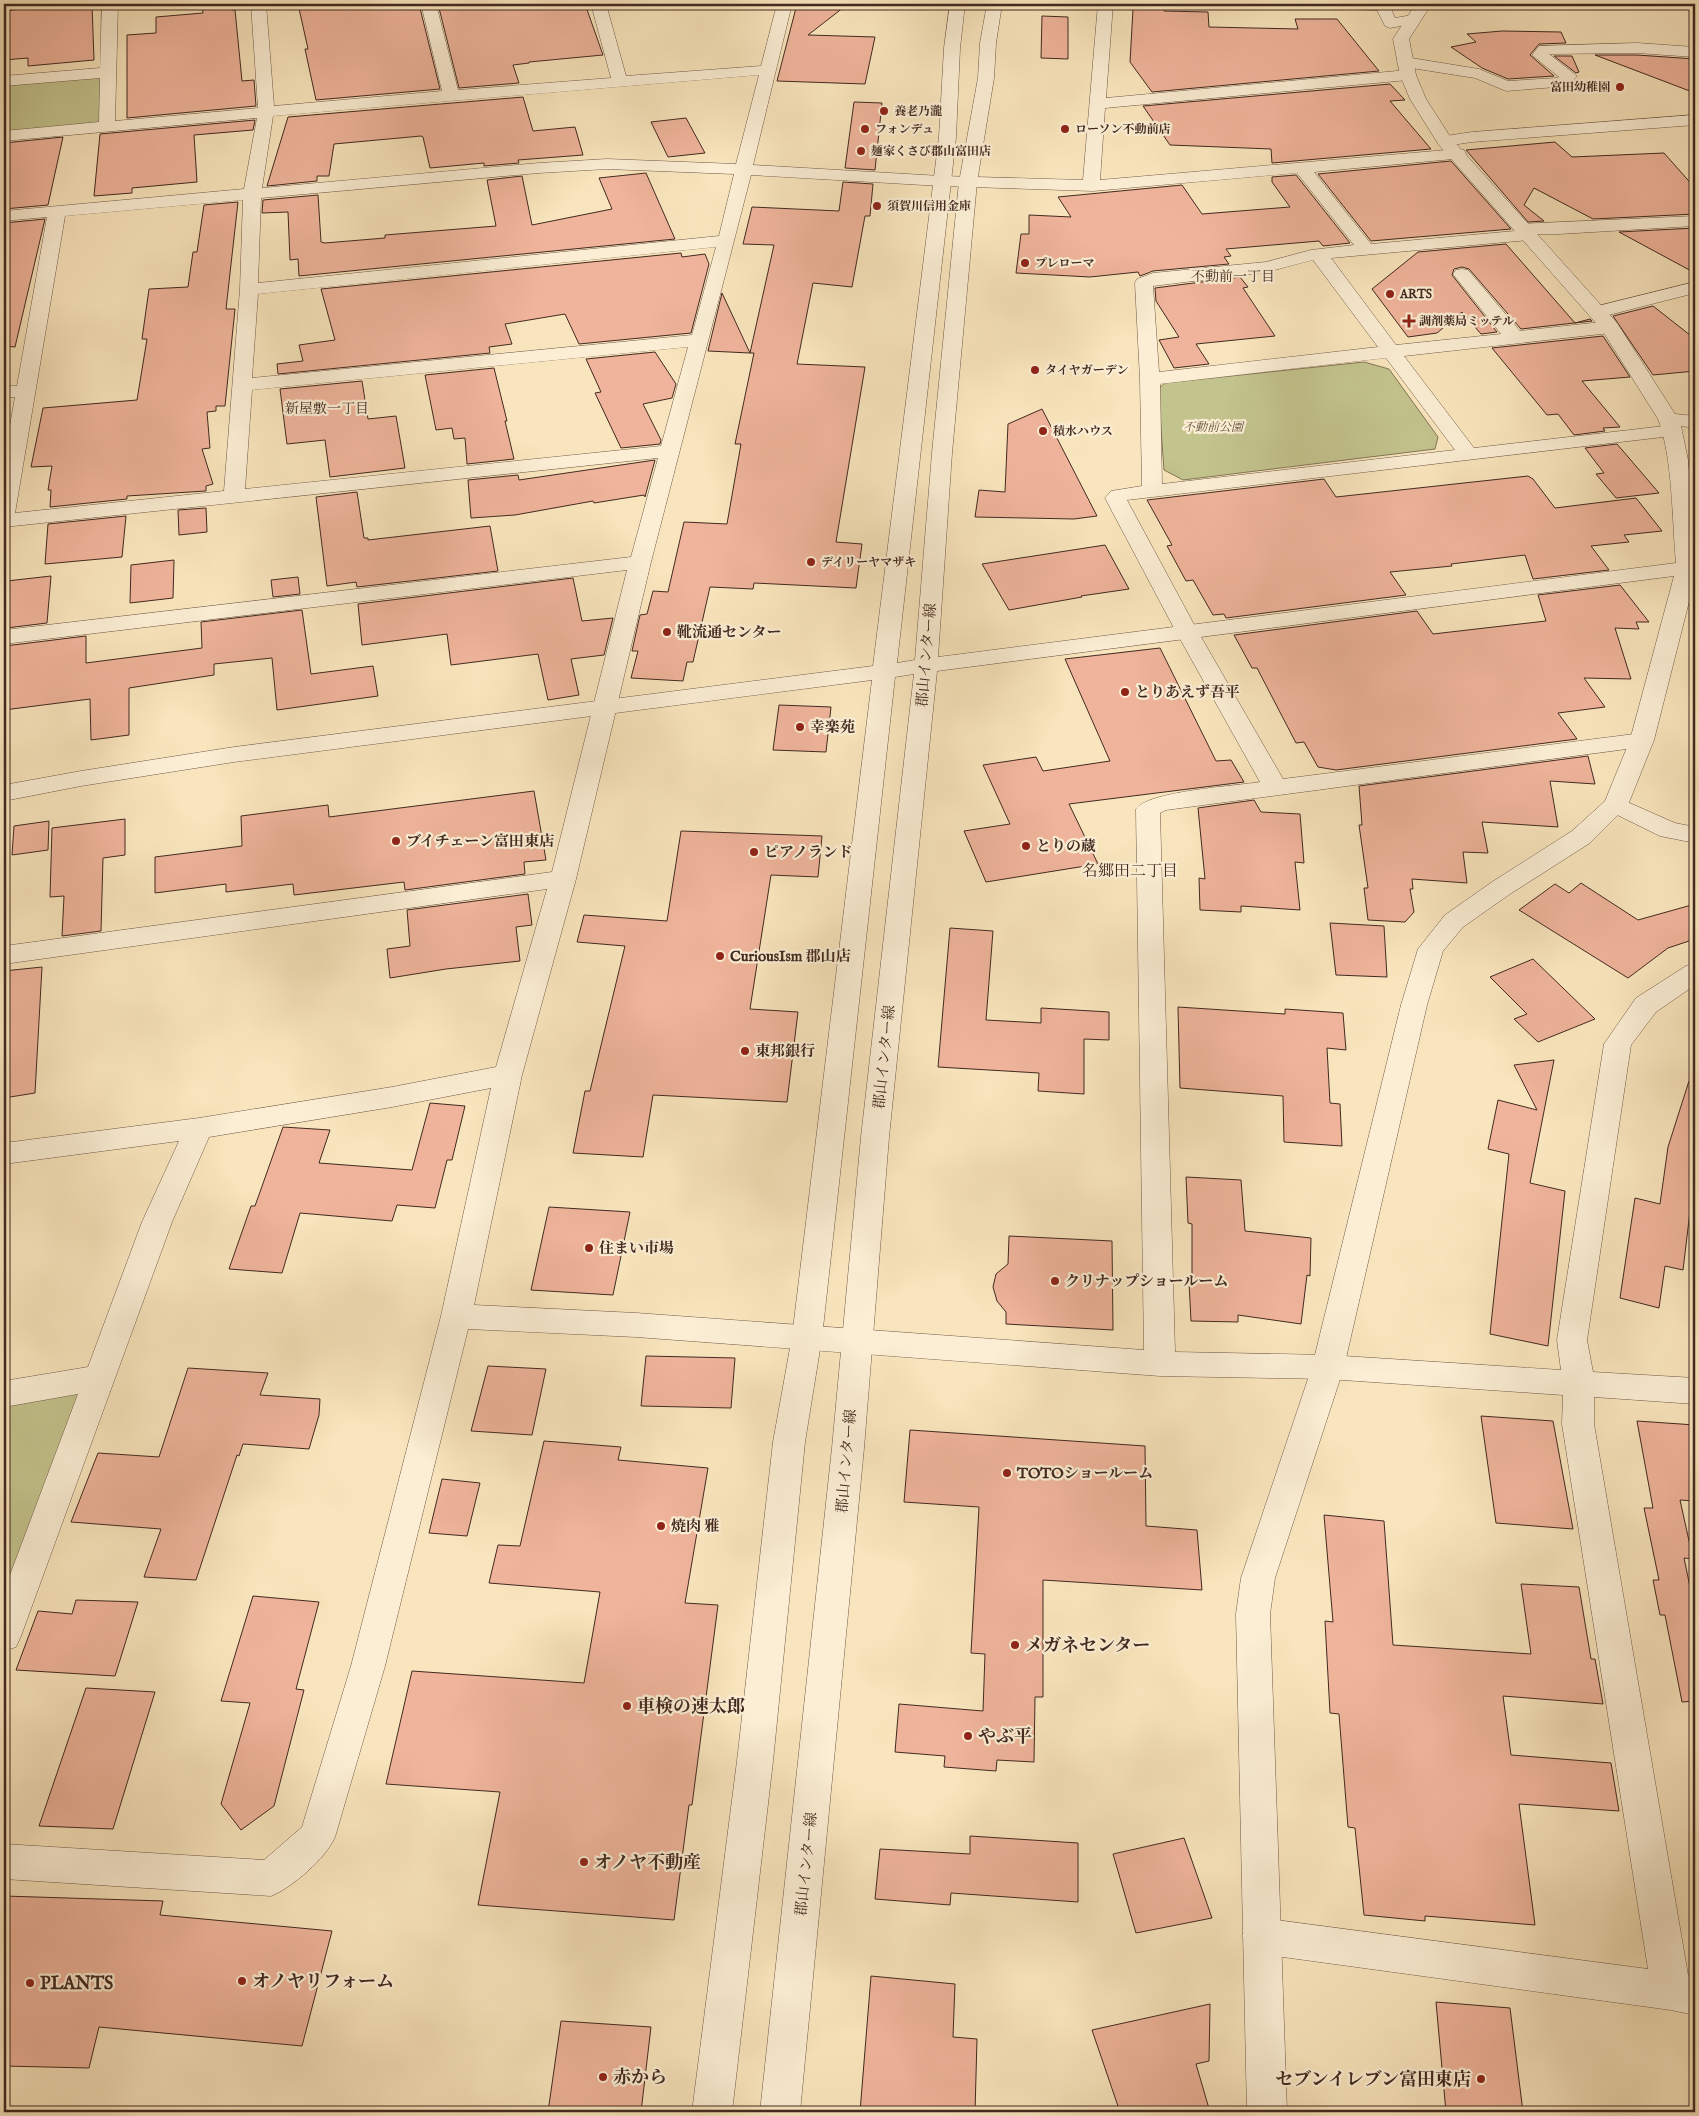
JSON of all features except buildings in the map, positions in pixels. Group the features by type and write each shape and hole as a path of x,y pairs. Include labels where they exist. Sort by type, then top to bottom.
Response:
{"highway":[{"path":"1665,4 1695,5"}],"street":[{"path":"107,126 110,4"},
{"path":"234,496 249,289 252,193 266,111 258,4"},
{"path":"428,4 452,95"},
{"path":"598,4 620,82"},
{"path":"4,1862 271,1878 317,1837 368,1666 456,1316 508,1075 563,879 640,562 700,340 785,4"},
{"path":"712,2112 755,1761 789,1442 807,1337 941,181 946,157 949,75 957,4"},
{"name":"郡山インター線","path":"780,2112 846,1467 876,1127 926,666 942,463 968,182 986,78 988,43 994,4"},
{"path":"1093,186 1091,177 1106,4"},
{"path":"1338,4 1382,6 1390,23 1416,12"},
{"path":"1267,2112 1253,1614 1258,1578 1328,1367 1414,1005 1431,950 1454,921 1501,888 1581,837 1616,805 1642,740 1687,568 1679,424 1604,320 1452,148 1418,99 1407,69 1401,39 1416,12"},
{"path":"1097,104 1407,69 1479,74 1506,86 1562,83 1569,76 1540,55 1545,49 1637,48 1695,52"},
{"path":"4,136 266,111 768,70"},
{"path":"4,81 109,72"},
{"path":"4,216 539,168 607,164 941,181 1093,186 1302,168 1452,148 1472,137 1695,120"},
{"path":"1302,168 1367,250"},
{"path":"4,517 8,477 27,391 57,212"},
{"path":"1152,490 1150,379 1144,283 1153,279 1267,267 1318,254 1526,231 1695,221"},
{"path":"249,289 725,242"},
{"path":"1318,254 1468,454"},
{"path":"1462,274 1515,338"},
{"path":"1150,379 1515,338 1604,320 1695,288"},
{"path":"243,385 700,340"},
{"path":"4,392 27,391"},
{"path":"1275,787 1186,630 1115,498 1118,495 1468,454 1679,424"},
{"path":"4,522 647,452 669,452"},
{"path":"4,637 640,562"},
{"path":"4,793 123,771 229,755 606,708 1186,630 1687,568"},
{"path":"1160,1364 1148,809 1161,803 1275,787 1642,740"},
{"path":"1616,805 1669,830 1695,835"},
{"path":"4,955 563,879"},
{"path":"1261,1936 1683,1993 1578,1424 1579,1382 1572,1340 1618,1044 1646,1006 1695,972"},
{"path":"4,1153 199,1128 392,1097 508,1075"},
{"path":"4,1636 156,1222 199,1128"},
{"path":"456,1316 636,1325 1160,1364 1328,1367 1695,1391"},
{"path":"4,1394 100,1378"}],"green space":[{"path":"103,75 101,125 4,134 4,83"},
{"name":"不動前公園","path":"1364,362 1389,369 1438,437 1435,449 1183,480 1164,470 1158,389 1165,383"},
{"path":"100,1378 4,1637 4,1394"}],"place":[{"name":"富田幼稚園","path":"1620,87"},
{"name":"養老乃瀧","path":"884,111"},
{"name":"フォンデュ","path":"865,129"},
{"name":"ローソン不動前店","path":"1065,129"},
{"name":"麺家くさび郡山富田店","path":"861,151"},
{"name":"須賀川信用金庫","path":"877,206"},
{"name":"プレローマ","path":"1025,263"},
{"name":"ARTS","path":"1390,294"},
{"name":"調剤薬局ミッテル","path":"1409,321"},
{"name":"タイヤガーデン","path":"1035,370"},
{"name":"積水ハウス","path":"1043,431"},
{"name":"デイリーヤマザキ","path":"811,562"},
{"name":"靴流通センター","path":"667,632"},
{"name":"とりあえず吾平","path":"1125,692"},
{"name":"幸楽苑","path":"800,727"},
{"name":"ブイチェーン富田東店","path":"396,841"},
{"name":"とりの蔵","path":"1026,846"},
{"name":"ピアノランド","path":"754,852"},
{"name":"CuriousIsm 郡山店","path":"720,956"},
{"name":"東邦銀行","path":"745,1051"},
{"name":"住まい市場","path":"589,1248"},
{"name":"クリナップショールーム","path":"1055,1281"},
{"name":"TOTOショールーム","path":"1007,1473"},
{"name":"焼肉 雅","path":"661,1526"},
{"name":"メガネセンター","path":"1015,1645"},
{"name":"車検の速太郎","path":"627,1706"},
{"name":"やぶ平","path":"968,1736"},
{"name":"オノヤ不動産","path":"584,1862"},
{"name":"オノヤリフォーム","path":"242,1981"},
{"name":"PLANTS","path":"30,1983"},
{"name":"赤から","path":"603,2077"},
{"name":"セブンイレブン富田東店","path":"1481,2079"}],"district":[{"name":"不動前一丁目","path":"1233,276"},
{"name":"新屋敷一丁目","path":"327,408"},
{"name":"名郷田二丁目","path":"1130,870"}]}
